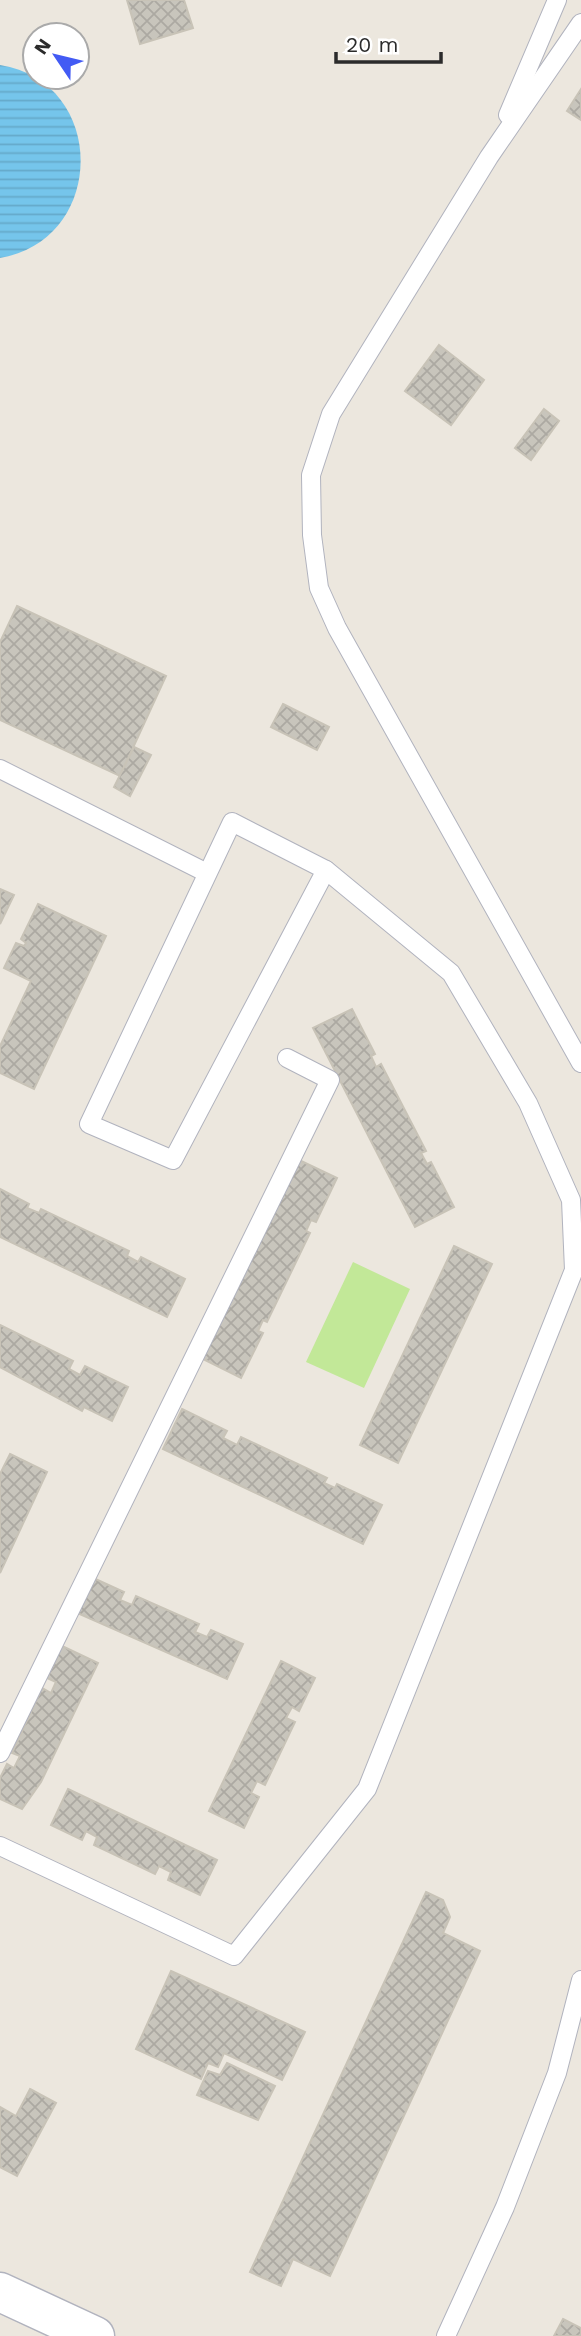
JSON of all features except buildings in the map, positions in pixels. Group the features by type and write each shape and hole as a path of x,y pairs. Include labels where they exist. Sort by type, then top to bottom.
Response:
{"street":[{"path":"0,2292 95,2336"}],"lane":[{"path":"489,156 558,0"},
{"path":"581,23 489,156 331,414 311,475 312,535 319,588 337,628 581,1063"},
{"path":"0,769 207,873"},
{"path":"0,1846 234,1956 367,1789 574,1270 571,1200 528,1103 451,972 326,870 232,822 89,1124 173,1160 326,870"},
{"path":"0,1753 330,1080 287,1058"},
{"path":"446,2336 505,2207 557,2073 581,1980"}],"green space":[{"path":"353,1262 410,1289 364,1388 306,1362"}],"water":[{"path":"0,65 21,72 21,91 51,91 61,100 76,129 81,161 75,194 60,223 35,245 0,258"}]}
